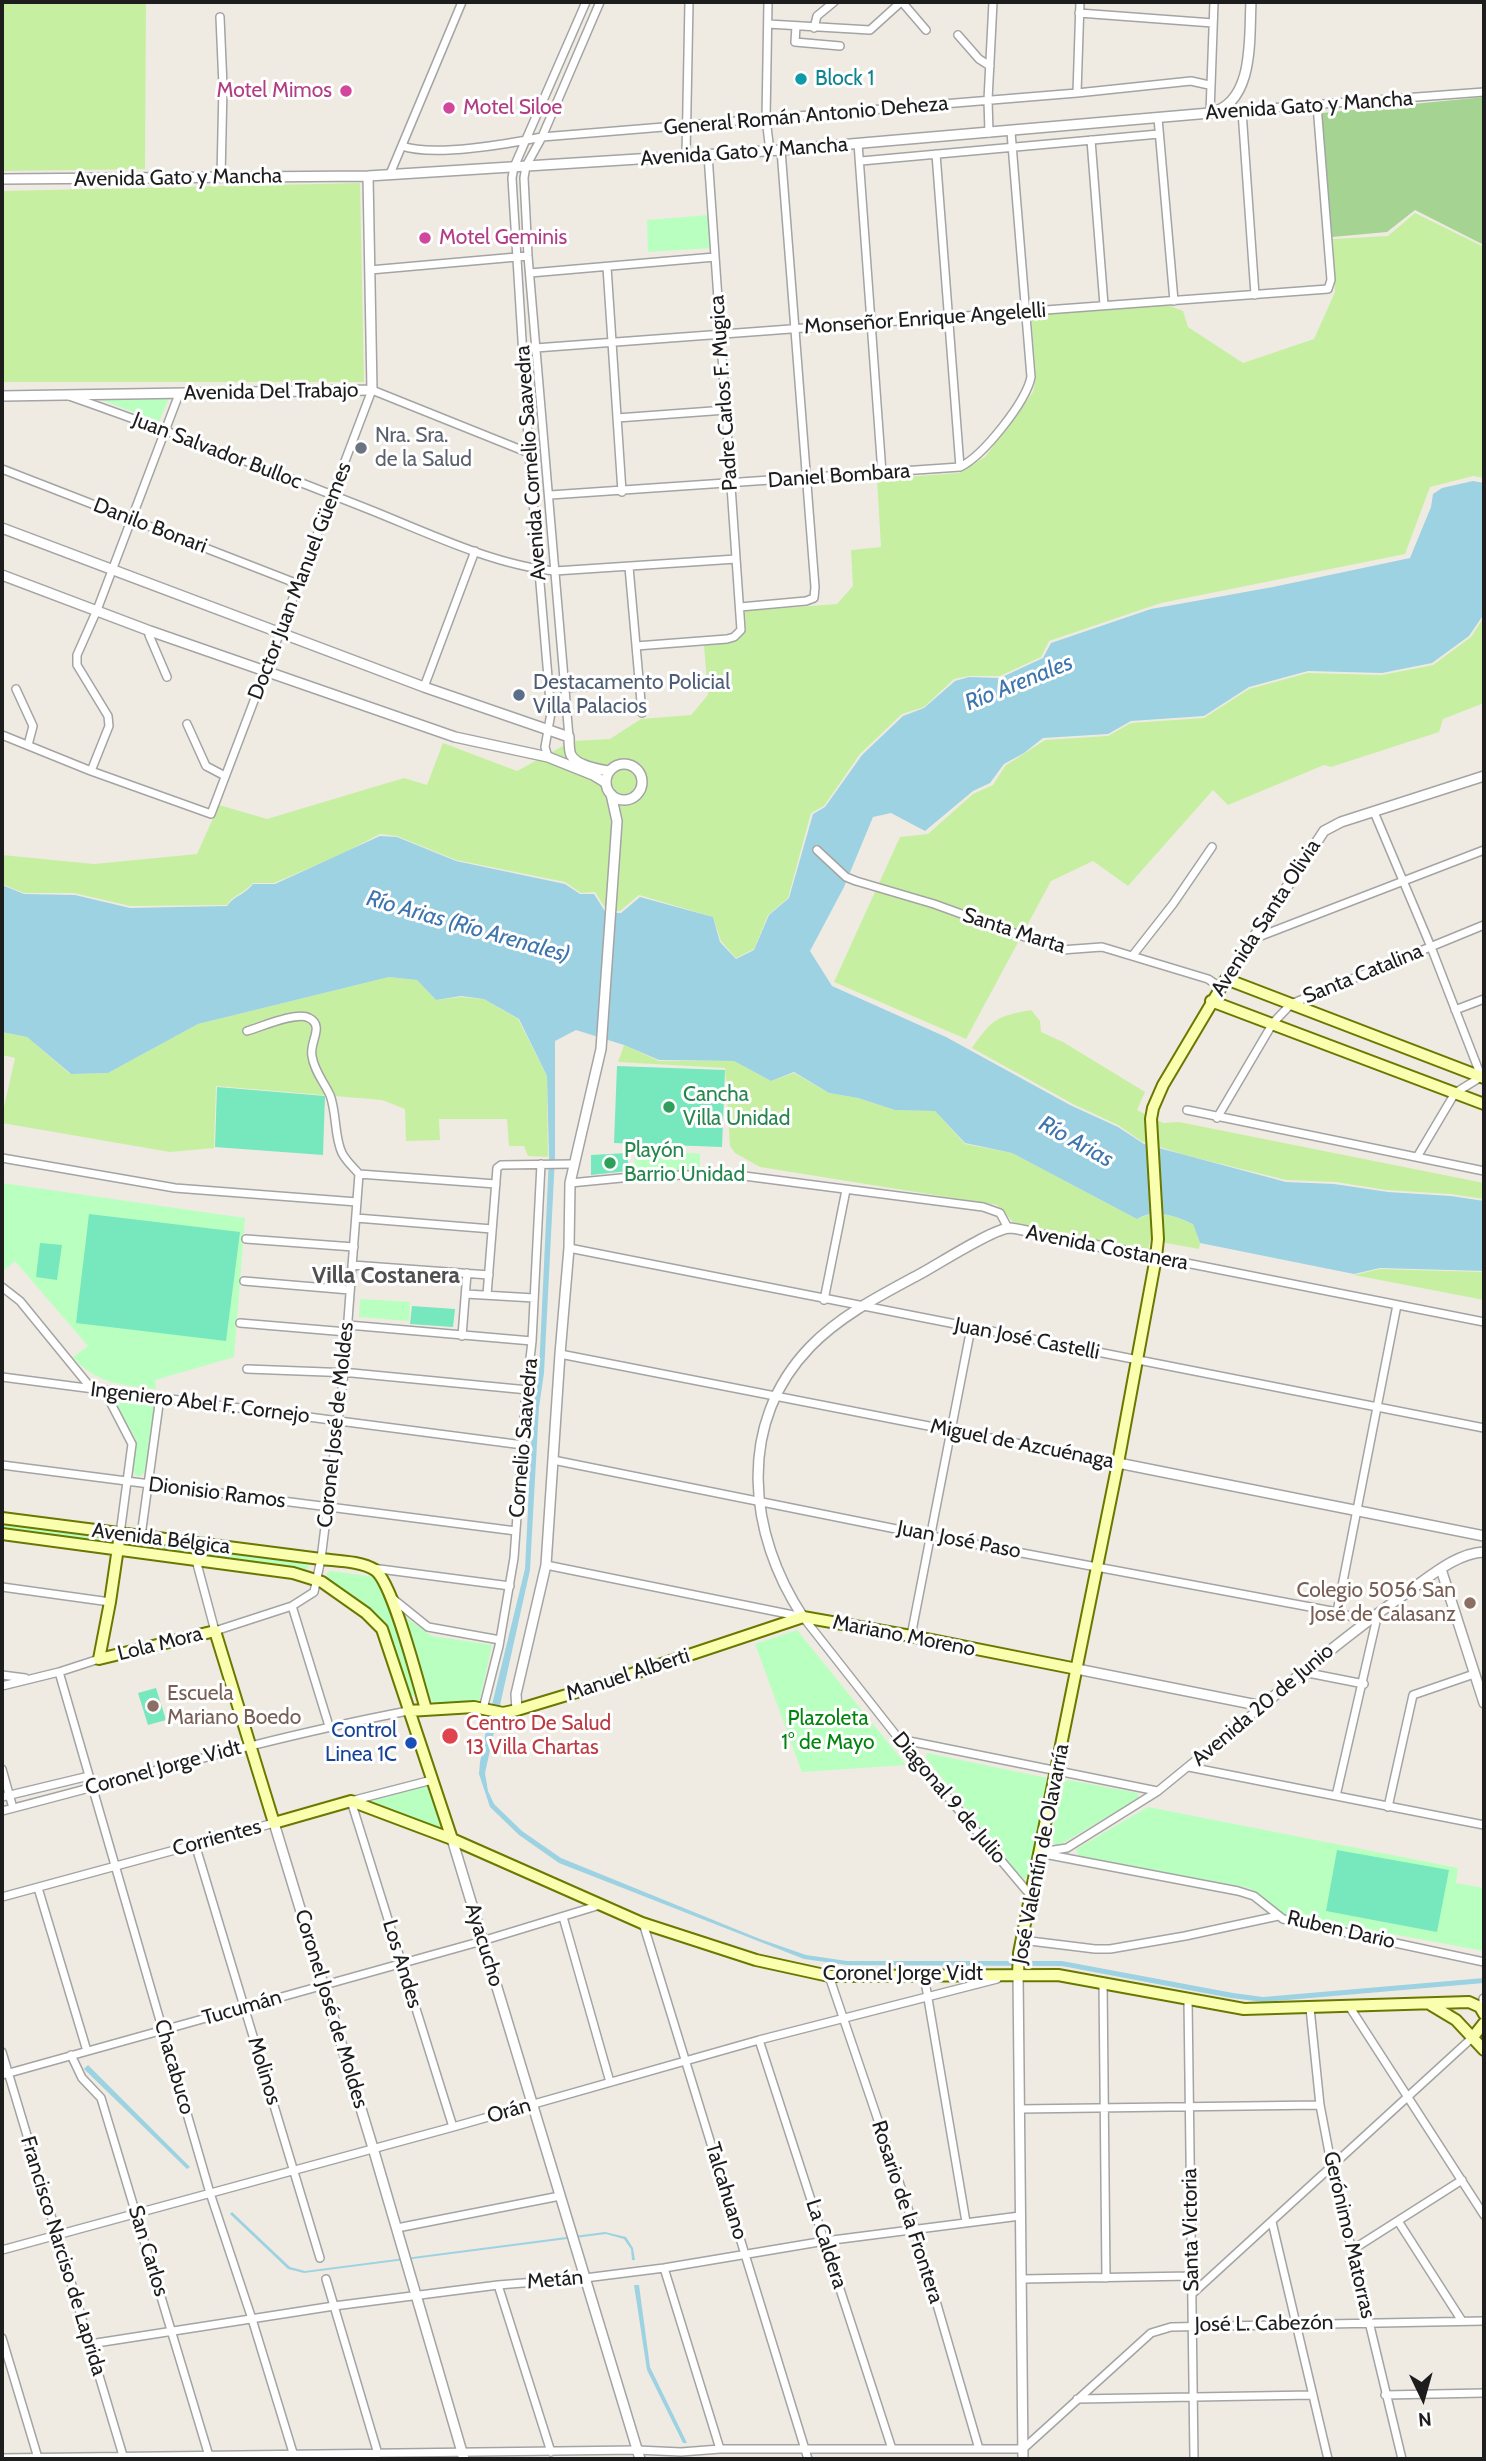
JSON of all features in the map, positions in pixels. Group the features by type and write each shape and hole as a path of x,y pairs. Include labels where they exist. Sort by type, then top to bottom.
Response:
{"main road":[{"name":"Avenida Santa Olivia","path":"1152,1119 1157,1096 1223,983"},
{"name":"Santa Marta","path":"1223,983 1290,1004 1483,1076"},
{"path":"1211,1001 1484,1104"},
{"name":"José Valentín de Olavarría","path":"1018,1971 1156,1257 1158,1239 1152,1119"},
{"name":"Avenida Bélgica","path":"2,1518 321,1559"},
{"name":"Avenida Bélgica","path":"2,1534 196,1560"},
{"path":"99,1659 120,1534"},
{"path":"321,1559 371,1568 382,1576 426,1709"},
{"name":"Ayacucho","path":"196,1560 293,1573 317,1580 366,1613 382,1629 452,1839"},
{"name":"Mariano Moreno","path":"803,1617 1077,1669"},
{"name":"Manuel Alberti","path":"408,1711 483,1709 503,1713 517,1710 803,1617"},
{"name":"Lola Mora","path":"99,1659 215,1631"},
{"name":"Coronel José de Moldes","path":"215,1631 274,1822"},
{"name":"Corrientes","path":"274,1822 351,1801"},
{"name":"Coronel Jorge Vidt","path":"351,1801 452,1839 642,1923 756,1960 829,1976 1018,1971 1103,1982 1244,2009 1467,2002"},
{"path":"1457,2021 1457,2008 1467,2002 1479,2007 1484,2014"},
{"path":"1428,2004 1457,2021 1484,2050"},
{"path":"1473,2037 1484,2023"}],"street":[{"path":"390,174 462,2"},
{"path":"514,167 586,2"},
{"path":"526,166 542,137 600,2"},
{"path":"686,156 689,2"},
{"path":"768,2 766,120 770,150"},
{"path":"814,27 817,16 834,2"},
{"path":"768,24 870,30 902,2 926,30"},
{"path":"989,133 993,2"},
{"path":"1077,93 1080,2"},
{"path":"1214,2 1209,85 1213,113 1230,103 1245,75 1251,2"},
{"path":"1079,13 1213,23"},
{"path":"220,17 223,86 221,177"},
{"path":"796,26 795,42 840,46"},
{"path":"958,35 990,66"},
{"name":"General Román Antonio Deheza","path":"402,146 423,150 514,143 542,137 1077,93 1191,80 1209,85"},
{"name":"Avenida Gato y Mancha","path":"2,179 368,176 781,150 1484,92"},
{"name":"Monseñor Enrique Angelelli","path":"522,349 1328,289 1331,280 1317,105"},
{"path":"1242,111 1255,295"},
{"path":"1158,118 1174,300"},
{"path":"960,467 981,452 1029,388 1031,377 1011,132"},
{"path":"861,161 1159,134"},
{"path":"1091,141 1104,305"},
{"path":"859,143 883,472"},
{"path":"740,607 806,601 814,598 815,587 781,150"},
{"path":"936,154 960,467"},
{"name":"Padre Carlos F. Mugica","path":"636,646 727,639 734,637 741,630 708,155"},
{"name":"Avenida Cornelio Saavedra","path":"526,166 524,178 528,256 569,737"},
{"name":"Avenida Cornelio Saavedra","path":"514,167 512,178 515,259 551,713 545,747 548,757"},
{"name":"Doctor Juan Manuel Güemes","path":"90,771 211,814 372,390 368,176"},
{"path":"370,270 528,256"},
{"path":"530,273 715,257"},
{"path":"607,267 622,492"},
{"name":"Avenida Del Trabajo","path":"2,396 372,390 529,453"},
{"path":"2,735 90,771 109,726 108,716 77,665 77,655 97,610 179,394"},
{"name":"Juan Salvador Bulloc","path":"65,395 166,430 475,551 538,569 555,571 736,559"},
{"path":"617,418 726,410"},
{"name":"Daniel Bombara","path":"550,495 960,467"},
{"name":"Danilo Bonari","path":"2,469 298,584"},
{"path":"2,528 425,687 569,737 571,755 577,761 595,769 609,771"},
{"path":"425,687 475,551"},
{"path":"629,566 642,713"},
{"path":"2,575 150,631 455,737 548,757 593,775 606,783 611,794 622,800 634,797"},
{"path":"150,631 149,635 167,677"},
{"path":"565,688 639,682"},
{"path":"16,689 33,726 27,745"},
{"path":"187,724 206,766 225,776"},
{"path":"606,783 609,771 623,763 638,769 643,785 617,821"},
{"name":"Avenida Santa Olivia","path":"1223,983 1324,831 1341,822 1484,776"},
{"name":"Cornelio Saavedra","path":"517,1710 516,1694 546,1566 569,1248 570,1183 601,1049 615,882 617,821 611,794"},
{"path":"1374,812 1483,1076 1455,1093 1417,1157"},
{"path":"1133,955 1212,847"},
{"name":"Santa Marta","path":"817,850 846,877 934,904 1061,950 1102,947 1223,983"},
{"path":"1252,940 1484,850"},
{"name":"Santa Catalina","path":"1217,1118 1273,1023 1290,1004 1484,925"},
{"path":"1455,1010 1484,999"},
{"path":"247,1031 294,1016 312,1019 317,1026 311,1049 314,1067 333,1105 341,1152 359,1174 495,1184"},
{"path":"1187,1110 1484,1171"},
{"path":"2,1158 175,1188 357,1202"},
{"name":"Cornelio Saavedra","path":"483,1709 500,1640 516,1531 532,1341 541,1164"},
{"path":"487,1295 497,1168 501,1165 573,1164"},
{"name":"Coronel José de Moldes","path":"314,1592 321,1559 344,1373 359,1174"},
{"name":"Avenida Costanera","path":"570,1183 642,1176 729,1174 984,1207 1000,1213 1008,1228 1484,1322"},
{"path":"824,1300 846,1189"},
{"path":"356,1218 492,1229"},
{"name":"Diagonal 9 de Julio","path":"1008,1228 860,1306 811,1346 776,1397 762,1438 757,1472 764,1532 773,1564 785,1590 803,1617 900,1739 1031,1896"},
{"path":"246,1239 354,1247"},
{"name":"Juan José Castelli","path":"569,1248 1484,1428"},
{"path":"352,1265 489,1275"},
{"path":"463,1336 467,1273"},
{"path":"244,1281 350,1290"},
{"path":"2,1287 20,1301 92,1389"},
{"path":"466,1294 534,1298"},
{"path":"1336,1612 1397,1306"},
{"path":"240,1323 532,1341"},
{"path":"911,1636 971,1328"},
{"name":"Miguel de Azcuénaga","path":"560,1353 1484,1536"},
{"path":"247,1369 344,1373 528,1390"},
{"name":"Ingeniero Abel F. Cornejo","path":"2,1377 523,1445"},
{"path":"104,1390 132,1444 120,1534"},
{"path":"141,1536 160,1397"},
{"name":"Juan José Paso","path":"553,1461 1336,1612 1365,1621"},
{"name":"Dionisio Ramos","path":"2,1465 516,1531"},
{"name":"Avenida 20 de Junio","path":"1039,1853 1067,1849 1158,1791 1365,1621 1441,1569 1462,1558 1484,1552"},
{"name":"Coronel José de Moldes","path":"196,1560 215,1631"},
{"name":"Mariano Moreno","path":"546,1566 803,1617"},
{"path":"371,1568 510,1586"},
{"path":"1441,1569 1484,1703"},
{"path":"2,1587 110,1602"},
{"name":"Lola Mora","path":"215,1631 292,1606 314,1592"},
{"path":"391,1598 428,1628 500,1640"},
{"path":"292,1606 329,1726"},
{"path":"1336,1796 1379,1612"},
{"name":"Lola Mora","path":"2,1686 99,1659"},
{"name":"Mariano Moreno","path":"1077,1669 1262,1706"},
{"name":"Chacabuco","path":"59,1672 210,2193 294,2457"},
{"path":"1303,1672 1364,1684"},
{"path":"1388,1807 1413,1695 1474,1674"},
{"path":"2,1675 30,1678"},
{"name":"Coronel Jorge Vidt","path":"2,1811 250,1745 408,1711"},
{"path":"900,1739 1158,1791"},
{"path":"1189,1767 1484,1825"},
{"path":"2,1769 5,1797 13,1808"},
{"path":"5,1797 89,1776"},
{"name":"Corrientes","path":"351,1801 432,1780"},
{"name":"Los Andes","path":"351,1801 453,2127"},
{"name":"Coronel José de Moldes","path":"274,1822 463,2456"},
{"name":"Corrientes","path":"2,1897 274,1822"},
{"name":"Ayacucho","path":"452,1839 638,2455"},
{"name":"Molinos","path":"195,1844 320,2258"},
{"name":"Ruben Dario","path":"1039,1853 1238,1891 1254,1896 1283,1919 1484,1962"},
{"path":"38,1888 87,2051"},
{"name":"Tucumán","path":"5,2074 482,1941 602,1904"},
{"path":"1022,1940 1110,1949 1278,1916"},
{"path":"563,1917 610,2082"},
{"name":"Talcahuano","path":"642,1923 687,2061 808,2459"},
{"name":"Orán","path":"2,2250 1018,1971"},
{"name":"José Valentín de Olavarría","path":"1018,1971 1023,2459"},
{"path":"924,1975 966,2222"},
{"name":"Rosario de la Frontera","path":"829,1976 915,2229 979,2449"},
{"path":"1103,1982 1106,2278"},
{"name":"Santa Victoria","path":"1188,2000 1194,2459"},
{"path":"1484,2000 1484,2014"},
{"name":"Coronel Jorge Vidt","path":"1467,2002 1484,2000"},
{"path":"1349,2006 1484,2215"},
{"name":"Gerónimo Matorras","path":"1310,2008 1320,2105 1332,2168 1402,2459"},
{"path":"1192,2294 1473,2037"},
{"name":"La Caldera","path":"759,2040 892,2449"},
{"name":"Francisco Narciso de Laprida","path":"2,2052 5,2074 124,2458"},
{"name":"San Carlos","path":"71,2055 82,2078 101,2098 209,2456"},
{"path":"1020,2109 1320,2105"},
{"path":"1352,2250 1462,2180"},
{"path":"397,2228 560,2196"},
{"name":"Metán","path":"90,2344 334,2306 498,2285 664,2268 825,2241 1020,2216"},
{"path":"1398,2221 1462,2321"},
{"path":"1272,2222 1328,2459"},
{"path":"664,2268 720,2449"},
{"path":"1022,2279 1191,2276"},
{"path":"326,2279 378,2454"},
{"path":"498,2285 551,2452"},
{"name":"José L. Cabezón","path":"1077,2399 1150,2333 1171,2327 1484,2320"},
{"path":"2,2339 38,2458"},
{"path":"1385,2395 1484,2393"},
{"path":"2,2458 294,2457 378,2454 463,2456 551,2452 638,2455 720,2449 1023,2449 1077,2399 1313,2395"}],"green space":[{"path":"2,2 146,2 145,169 2,171"},
{"path":"1484,97 1484,245 1415,210 1387,232 1332,237 1322,113"},
{"path":"360,183 364,382 2,382 2,191"},
{"path":"1415,213 1484,247 1484,478 1473,476 1430,487 1405,554 1161,603 1049,641 1041,657 1000,676 954,679 924,707 902,714 860,754 824,806 811,813 788,898 768,915 754,949 736,958 721,941 713,917 639,895 620,911 607,911 595,892 581,893 565,882 456,860 397,836 380,834 342,854 274,883 253,883 227,905 130,906 74,893 24,893 2,884 2,855 94,864 197,854 219,805 267,819 404,778 427,785 443,743 517,771 572,741 610,739 641,719 691,715 708,695 704,645 730,643 746,631 745,611 837,604 853,586 851,550 881,547 877,479 959,473 985,457 1033,392 1036,376 1031,315 1168,305 1183,311 1188,327 1243,363 1314,339 1335,292 1333,239 1388,236"},
{"path":"709,215 711,248 648,252 647,220"},
{"path":"102,398 169,398 159,422"},
{"path":"1484,617 1484,703 1443,719 1439,732 1331,767 1324,765 1228,805 1213,790 1128,886 1093,861 1051,881 966,1039 834,982 900,837 928,834 973,794 993,785 1005,766 1045,740 1108,736 1131,723 1204,718 1249,689 1308,673 1382,675 1433,665 1471,637"},
{"path":"389,977 417,980 436,1000 461,997 484,999 518,1019 547,1076 548,1157 528,1156 524,1146 509,1146 507,1119 439,1119 440,1140 406,1141 405,1109 382,1100 216,1086 214,1148 170,1152 2,1123 2,1107 15,1058 2,1055 2,1032 27,1037 70,1074 108,1073 198,1024"},
{"path":"1031,1010 1040,1021 1041,1032 1063,1042 1145,1092 1137,1110 1163,1123 1179,1122 1484,1183 1484,1199 1386,1190 1336,1182 1286,1180 1141,1141 1118,1125 1073,1104 972,1048 996,1020"},
{"path":"624,1045 659,1061 734,1061 771,1081 794,1073 829,1093 858,1098 895,1110 935,1111 965,1144 1012,1153 1137,1219 1158,1214 1193,1224 1200,1243 1199,1249 1150,1240 1148,1251 1013,1222 997,1205 760,1167 735,1153 730,1146 725,1068 618,1062"},
{"name":"Cancha Villa Unidad","path":"617,1066 725,1070 722,1147 614,1143"},
{"path":"217,1087 325,1096 323,1155 215,1147"},
{"path":"634,1152 700,1154 700,1169 635,1171"},
{"name":"Playón Barrio Unidad","path":"628,1153 628,1171 591,1175 591,1155"},
{"path":"2,1183 245,1218 234,1357 155,1380 156,1389 111,1382 91,1373 73,1357 88,1346 15,1261 2,1272"},
{"path":"89,1214 240,1232 226,1341 76,1323"},
{"path":"40,1243 62,1245 57,1280 36,1277"},
{"path":"1380,1269 1484,1272 1484,1300 1354,1275"},
{"path":"360,1299 410,1302 409,1321 359,1317"},
{"path":"412,1306 455,1309 453,1327 410,1324"},
{"path":"124,1397 151,1401 155,1407 145,1472 139,1477 133,1470 136,1440 116,1404 117,1400"},
{"path":"2,1523 110,1540 105,1543 2,1529"},
{"path":"154,1541 306,1561 309,1568 302,1570 151,1550 148,1545"},
{"path":"331,1571 375,1577 385,1590 417,1689 414,1695 410,1697 389,1636 326,1581 327,1573"},
{"path":"404,1616 432,1636 492,1645 479,1703 435,1703 425,1695"},
{"name":"Plazoleta 1° de Mayo","path":"797,1630 906,1765 802,1772 755,1644"},
{"path":"156,1688 166,1720 148,1725 138,1693"},
{"path":"927,1753 1047,1778 1029,1875 1025,1879 926,1758"},
{"path":"1068,1780 1138,1793 1139,1798 1058,1846 1051,1838 1062,1784"},
{"path":"428,1786 442,1832 362,1801"},
{"path":"1148,1807 1458,1868 1456,1883 1484,1888 1484,1951 1284,1914 1249,1888 1079,1856 1076,1849"},
{"path":"1337,1850 1449,1870 1437,1932 1326,1911"}],"water":[{"path":"1473,481 1484,483 1484,614 1469,636 1432,663 1382,673 1308,671 1249,687 1204,716 1131,721 1108,734 1043,738 1004,764 990,783 973,791 925,831 891,813 873,817 844,887 810,951 832,986 946,1037 1070,1105 1118,1127 1144,1144 1286,1182 1334,1184 1484,1201 1484,1271 1380,1268 1354,1274 1200,1243 1193,1224 1158,1214 1137,1219 1012,1153 965,1143 935,1111 895,1110 858,1098 829,1093 794,1072 771,1081 734,1061 659,1060 624,1045 576,1030 555,1041 555,1157 530,1570 485,1773 488,1791 494,1804 522,1831 561,1858 806,1955 847,1961 1062,1961 1263,1997 1484,1978 1484,1983 1264,2002 1062,1966 847,1965 804,1959 559,1863 519,1835 490,1807 479,1774 488,1721 525,1569 533,1407 539,1371 549,1157 547,1076 519,1019 484,999 461,996 436,1000 417,980 389,977 198,1024 108,1073 71,1074 27,1037 2,1032 2,885 24,894 75,895 130,908 227,906 253,884 275,884 380,836 397,837 456,861 565,884 580,894 594,894 606,913 621,913 640,897 713,917 720,942 736,959 754,950 769,915 789,898 813,814 825,807 862,755 903,716 924,708 955,681 969,677 1000,678 1043,658 1051,643 1151,609 1410,558 1431,507 1433,494 1442,488"},
{"path":"88,2065 190,2167 187,2169 84,2069"},
{"path":"232,2212 290,2267 305,2271 605,2232 626,2237 633,2248 635,2260 632,2260 631,2249 624,2239 606,2234 304,2273 288,2269 230,2214"},
{"path":"634,2285 639,2285 650,2367 687,2443 683,2443 647,2370"}],"place":[{"name":"Block 1","path":"801,79"},
{"name":"Motel Mimos","path":"346,91"},
{"name":"Motel Siloe","path":"449,108"},
{"name":"Motel Geminis","path":"425,238"},
{"name":"Nra. Sra. de la Salud","path":"361,448"},
{"name":"Destacamento Policial Villa Palacios","path":"519,695"},
{"name":"Cancha Villa Unidad","path":"669,1107"},
{"name":"Playón Barrio Unidad","path":"610,1163"},
{"name":"Colegio 5056 San José de Calasanz","path":"1470,1603"},
{"name":"Escuela Mariano Boedo","path":"153,1706"},
{"name":"Centro De Salud 13 Villa Chartas","path":"450,1736"},
{"name":"Control Linea 1C","path":"411,1743"}],"district":[{"name":"Villa Costanera","path":"386,1276"}],"water label":[{"name":"Río Arenales","path":"1019,683"},
{"name":"Río Arias (Río Arenales)","path":"468,927"},
{"name":"Río Arias","path":"1076,1142"}]}
